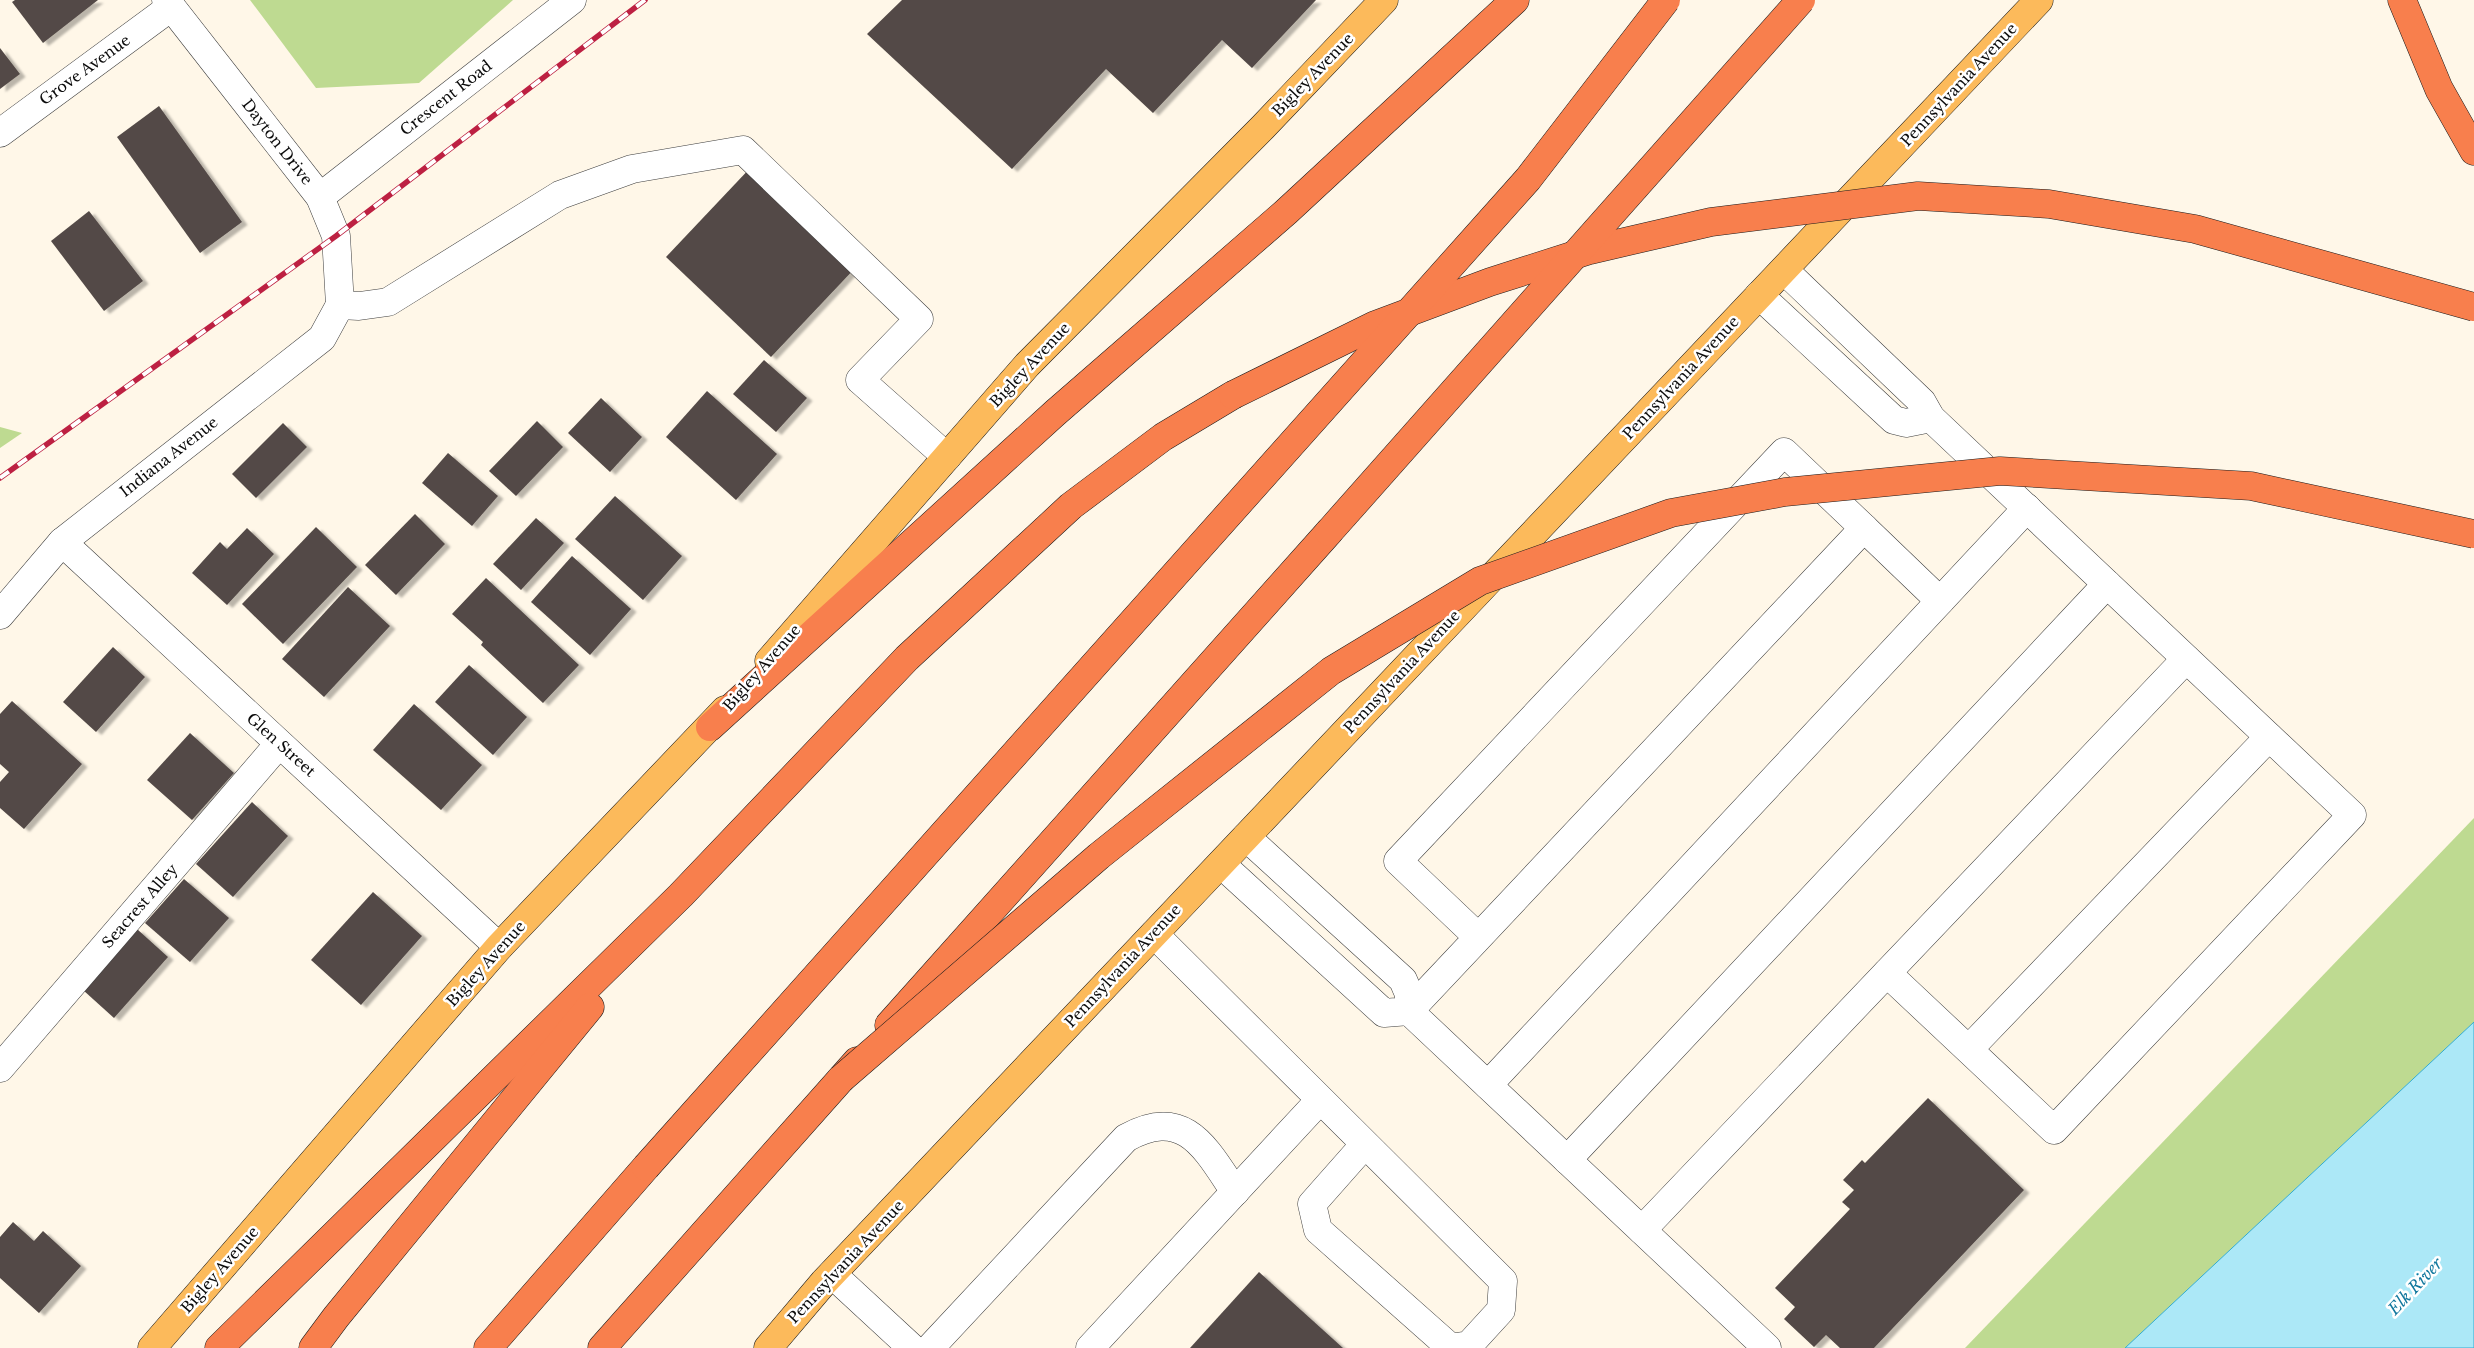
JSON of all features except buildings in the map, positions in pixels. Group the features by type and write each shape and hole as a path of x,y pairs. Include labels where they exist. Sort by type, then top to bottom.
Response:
{"highway":[{"path":"710,728 1055,413 1286,212 1514,0"},
{"path":"488,1348 646,1166 1528,178 1666,0"},
{"path":"602,1348 1801,0"},
{"path":"2402,0 2439,89 2474,151"},
{"path":"219,1348 682,895 907,658 1071,506 1163,437 1233,395 1375,325 1490,282 1590,250 1711,222 1918,196 2048,204 2195,229 2474,307"},
{"path":"841,1079 1099,856 1331,671 1480,581 1671,512 1785,492 2000,472 2252,486 2474,534"},
{"path":"313,1348 336,1317 682,895"}],"main road":[{"name":"Bigley Avenue","path":"152,1348 499,947 710,728 1027,365 1263,127 1384,0"},
{"name":"Pennsylvania Avenue","path":"768,1348 832,1274 2039,0"}],"street":[{"name":"Crescent Road","path":"320,197 572,0"},
{"name":"Dayton Drive","path":"168,4 320,197 336,236 340,305"},
{"name":"Grove Avenue","path":"0,133 168,4"},
{"path":"340,305 359,306 388,302 560,195 632,169 743,150 919,319 860,380 947,457"},
{"path":"1784,270 1922,402 1931,418 2352,815 2054,1130 1888,973"},
{"path":"1759,295 1894,420 1906,423 1931,418"},
{"name":"Indiana Avenue","path":"0,615 62,542 322,338 340,305"},
{"path":"1478,937 1398,861 1784,452 1940,601"},
{"path":"1488,1086 2027,508"},
{"path":"1221,864 1384,1013 1409,1011 1864,528"},
{"name":"Glen Street","path":"62,542 499,947"},
{"path":"1567,1160 2108,584"},
{"path":"1642,1230 2186,659"},
{"path":"1969,1050 2269,736"},
{"name":"Seacrest Alley","path":"0,1068 279,744"},
{"path":"1246,836 1403,980 1409,994 1409,1011 1767,1348"},
{"path":"1154,934 1320,1100 1365,1144 1502,1281 1501,1310 1469,1346 1451,1348 1318,1230 1312,1204 1365,1144"},
{"path":"1090,1348 1320,1100"},
{"path":"930,1348 1126,1138 1144,1128 1170,1127 1191,1134 1204,1147 1235,1192"},
{"path":"832,1274 912,1348"}],"green space":[{"path":"250,0 513,0 419,83 316,88"},
{"path":"0,427 22,433 0,448"},
{"path":"2474,818 2474,1022 2125,1348 1965,1348"}],"water":[{"name":"Elk River","path":"2474,1022 2474,1348 2125,1348"}],"railway":[{"path":"0,478 336,236 645,0"}]}
